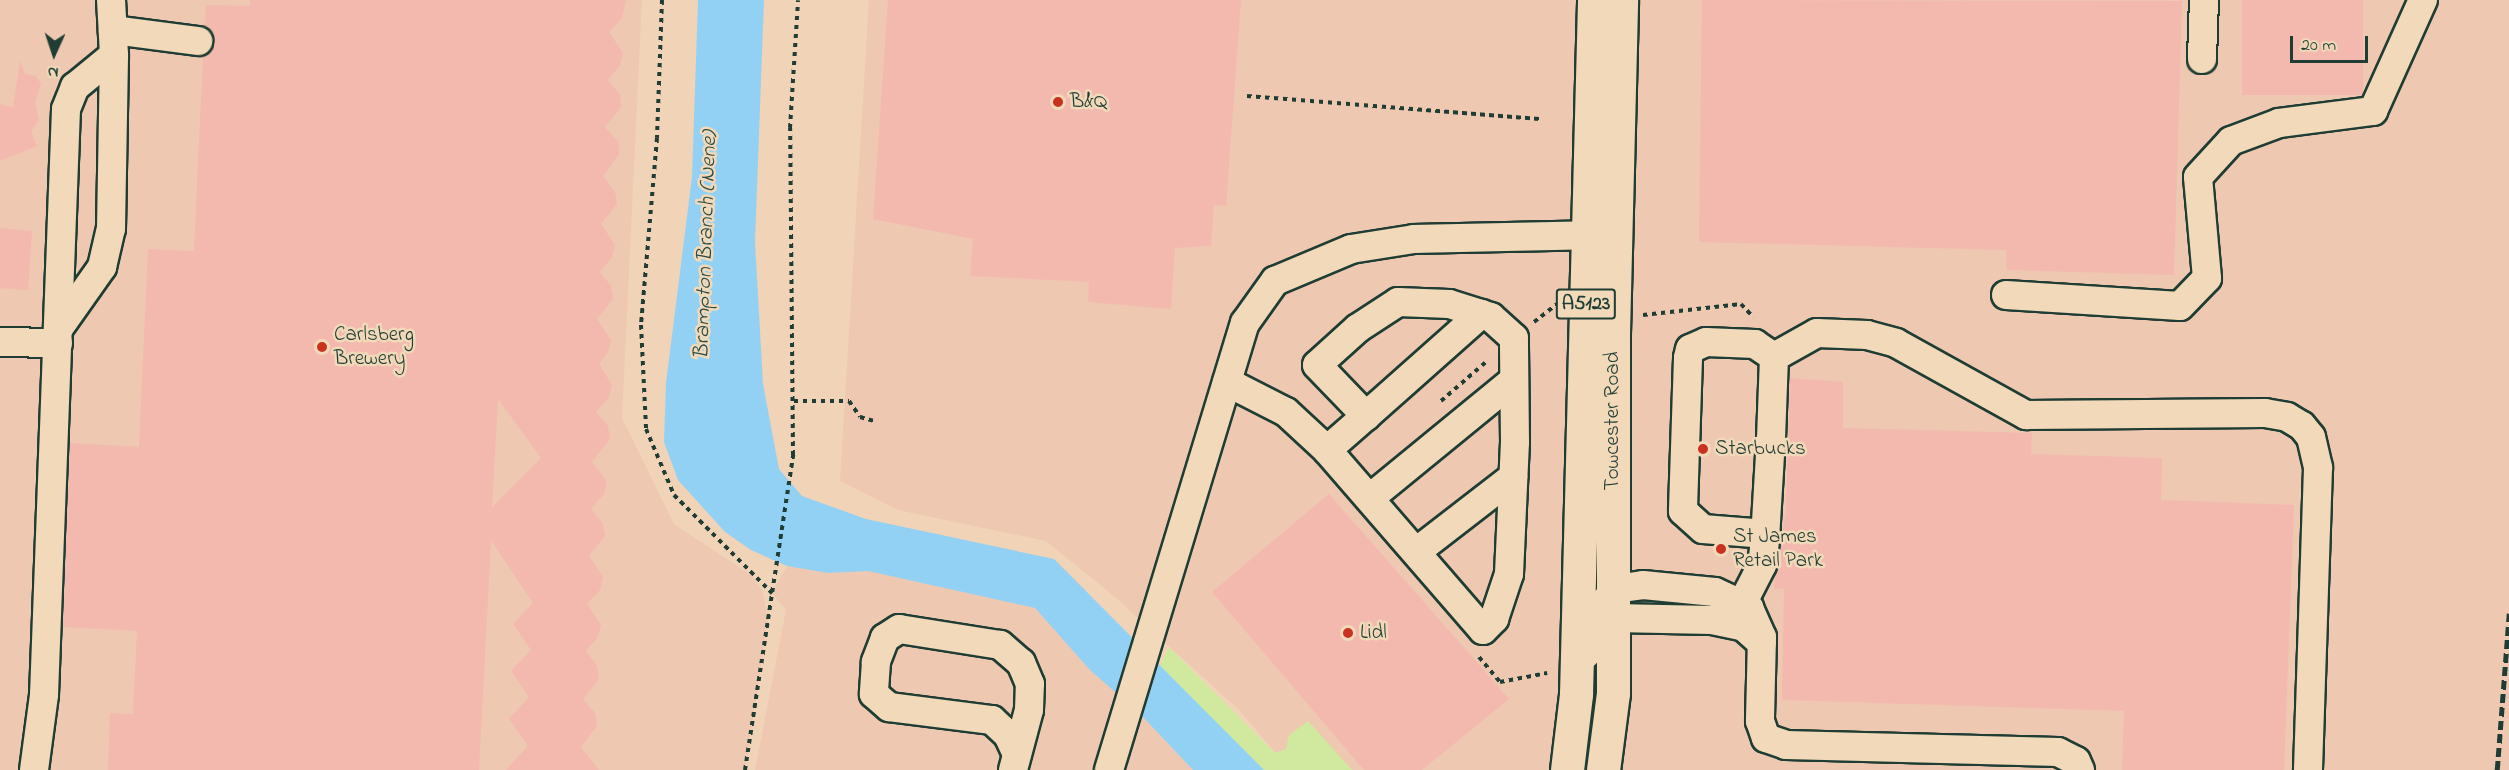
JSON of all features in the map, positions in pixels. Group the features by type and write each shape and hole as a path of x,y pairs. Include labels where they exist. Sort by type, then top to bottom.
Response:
{"main road":[{"name":"Towcester Road","path":"1567,770 1576,694 1600,607 1612,439 1600,235 1594,0"},
{"name":"Towcester Road","path":"1603,770 1613,693 1600,607 1586,391 1621,0"}],"lane":[{"path":"59,335 102,267 111,229 114,43 111,0"},
{"path":"2202,59 2204,0"},
{"path":"2006,295 2180,306 2207,279 2198,177 2231,141 2240,137 2279,123 2373,111 2423,0"},
{"path":"34,770 44,695 66,109 75,87 114,43 198,41"},
{"path":"1109,770 1245,323 1275,281 1351,249 1414,239 1600,235"},
{"path":"1227,382 1286,412 1327,450 1483,630 1494,619 1509,574 1513,477 1514,338 1491,317 1449,304 1398,302 1358,328 1317,364 1366,416"},
{"path":"1327,450 1481,314"},
{"path":"1774,357 1817,333 1868,335 1896,343 2026,415 2265,413 2287,417 2302,426 2316,450 2318,468 2308,770"},
{"path":"0,342 59,335"},
{"path":"1766,534 1704,529 1683,511 1690,350 1706,342 1726,340 1765,348 1774,357 1766,534 1754,624 1760,721 1766,738 1779,757 2058,752 2076,761 2080,770"},
{"path":"1370,498 1514,380"},
{"path":"1612,439 1627,562 1664,586"},
{"path":"1416,552 1513,477"},
{"path":"1600,607 1664,586 1715,592 1754,624"},
{"path":"1600,607 1712,620 1744,627 1754,624"},
{"path":"899,629 1000,645 1021,663 1030,684 1029,710 1015,762 1008,735 992,720 889,707 874,694 876,662 885,638 899,629"}],"path":[{"path":"662,0 657,138 641,325 646,429 674,495 772,593"},
{"path":"745,770 794,455 790,128 798,0"},
{"path":"1247,96 1539,119"},
{"path":"794,401 849,401 860,417 874,421"}],"shaded area":[{"path":"0,0 642,0 622,418 674,524 751,575 762,590 768,620 745,770 0,770"},
{"path":"869,0 2509,0 2509,770 1290,770 1239,710 1115,597 1046,541 898,510 840,481"},
{"path":"787,566 828,573 868,571 1035,608 1090,670 1141,715 1193,770 755,770 786,610 772,593"}],"green space":[{"path":"1169,647 1275,753 1286,749 1289,735 1308,721 1352,770 1264,770 1159,667"}],"water":[{"name":"Brampton Branch (Nene)","path":"698,0 764,0 755,242 763,384 779,469 802,496 866,519 1054,559 1264,770 1193,770 1141,715 1090,670 1035,608 868,571 828,573 787,566 751,550 725,532 678,480 664,442 666,383 692,177"}],"building":[{"name":"Carlsberg Brewery","path":"250,0 626,0 622,18 609,32 623,53 620,65 608,80 620,95 621,107 605,127 618,142 619,154 603,176 615,192 617,204 601,224 615,245 612,257 600,272 611,286 613,299 597,319 611,340 608,352 599,364 612,385 609,397 596,412 608,426 610,439 592,462 607,482 604,494 591,509 603,524 605,536 589,556 603,577 600,590 587,604 601,625 598,637 586,651 597,666 599,679 583,699 595,713 597,726 581,747 599,770 506,770 528,746 509,719 529,697 511,671 531,650 513,624 533,603 491,540 479,770 108,770 110,713 133,714 137,631 63,627 70,443 139,447 148,249 194,251 203,56 214,43 213,34 205,26 206,5 250,6","holes":["498,399 541,458 492,507"]},
{"name":"B&Q","path":"888,0 1241,0 1226,206 1214,205 1211,246 1175,248 1171,309 1088,302 1089,282 970,276 973,239 873,219"},
{"path":"1702,0 2182,1 2174,275 2007,270 2006,250 1699,242"},
{"path":"2242,0 2363,0 2363,95 2242,95"},
{"path":"20,61 25,74 36,76 41,84 35,102 39,120 31,132 37,146 0,161 0,104 13,107"},
{"path":"0,228 32,231 28,290 0,288"},
{"path":"1790,378 1843,382 1843,428 2032,433 2031,454 2162,458 2161,500 2294,505 2284,770 2122,770 2124,711 1782,700 1784,589 1774,589 1786,509"},
{"name":"Lidl","path":"1329,494 1509,699 1422,770 1364,770 1212,592"}],"railway":[{"path":"2497,770 2509,613"}],"place":[{"name":"B&Q","path":"1058,102"},
{"name":"Carlsberg Brewery","path":"322,347"},
{"name":"Starbucks","path":"1703,449"},
{"name":"St James Retail Park","path":"1721,549"},
{"name":"Lidl","path":"1348,633"}]}
